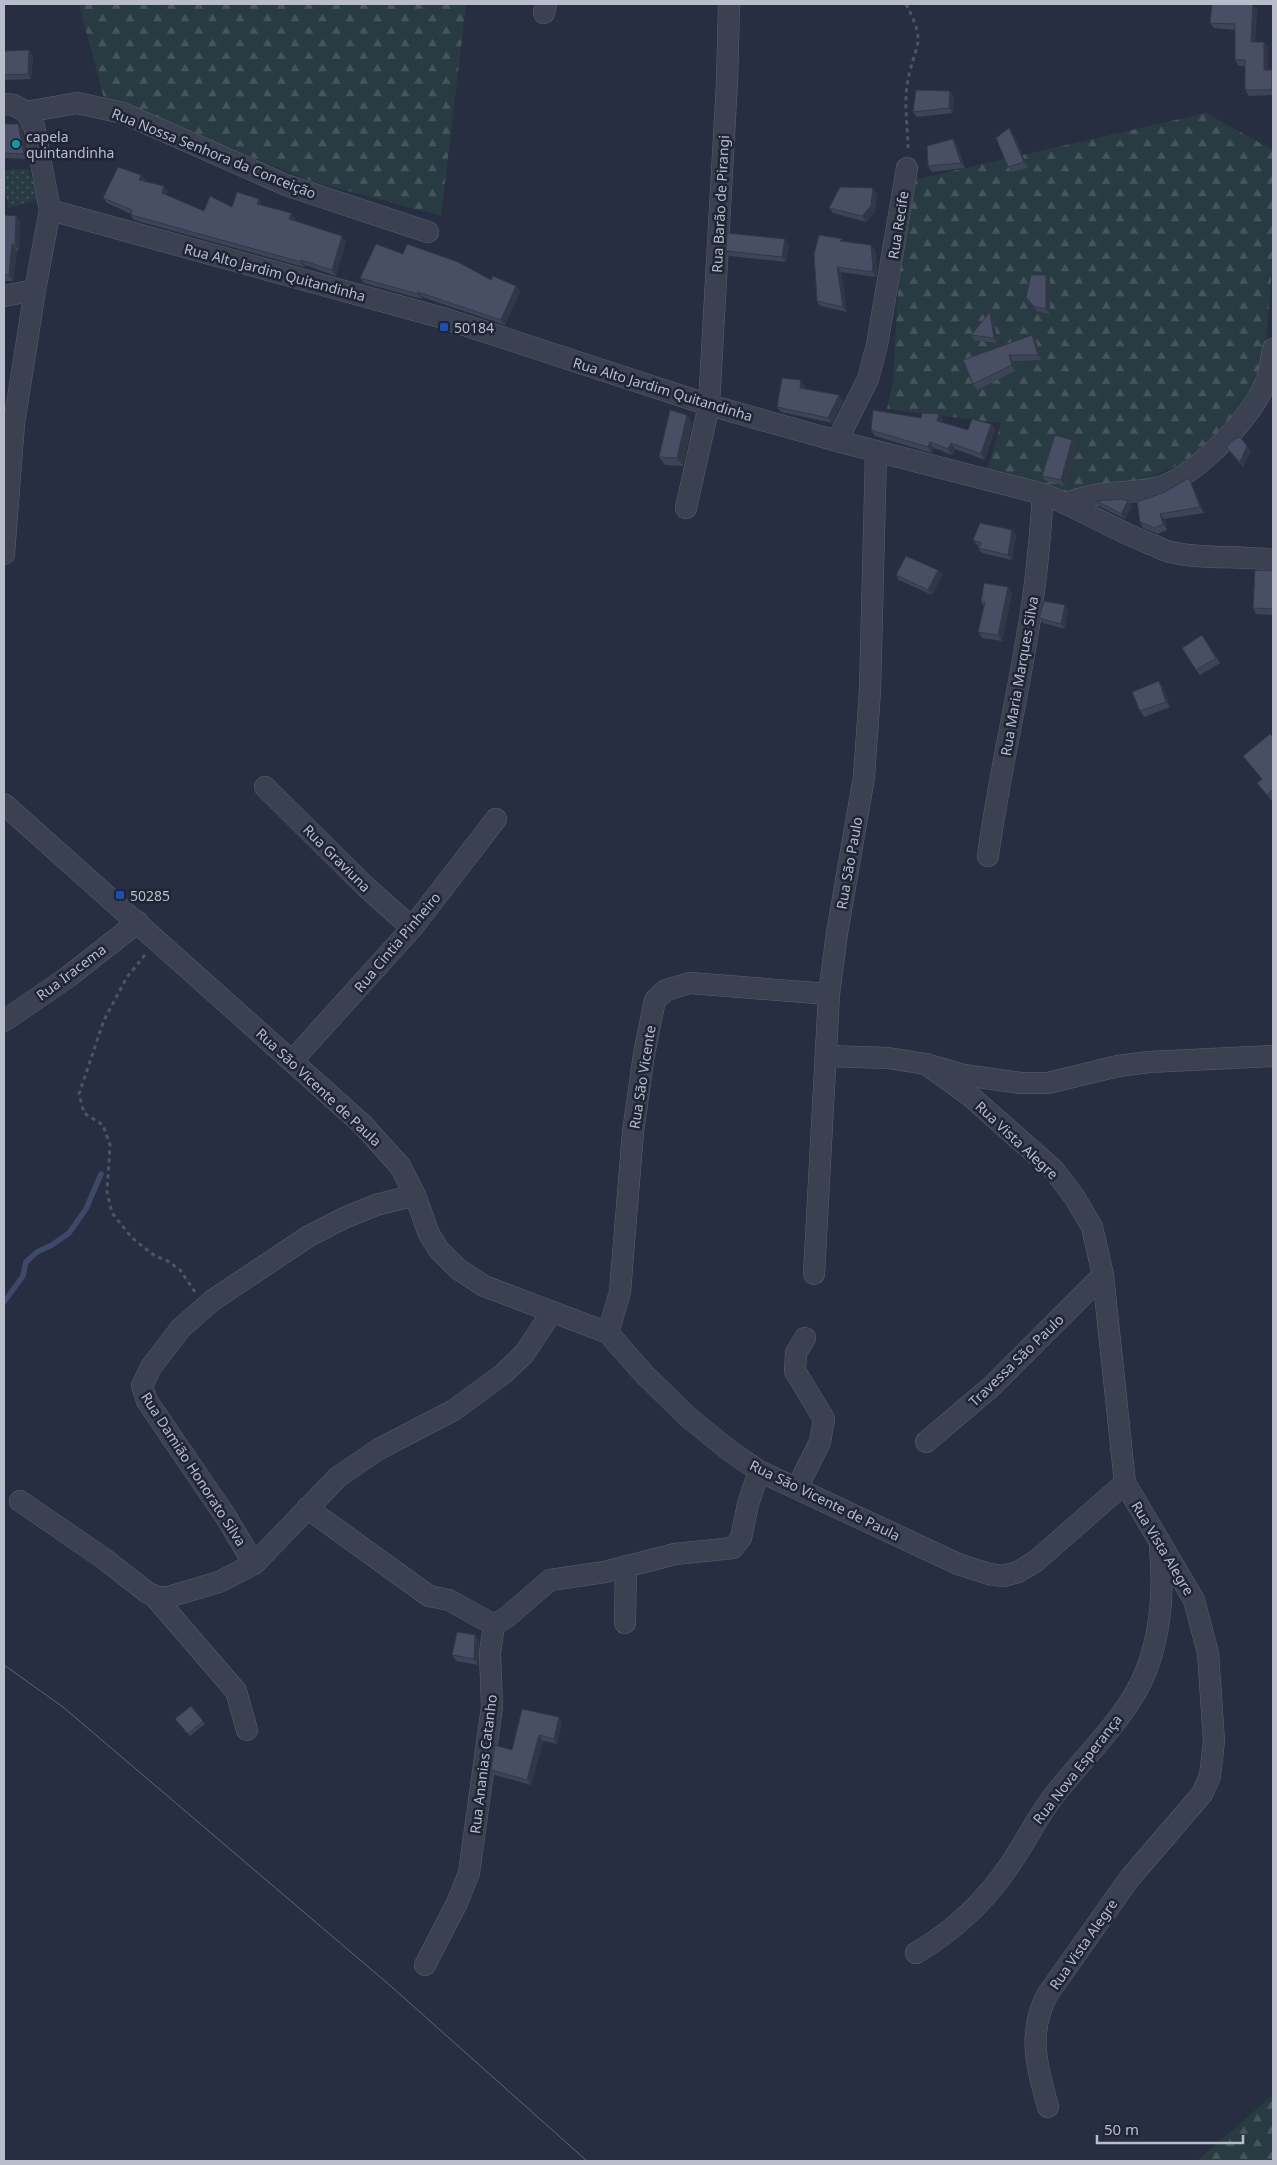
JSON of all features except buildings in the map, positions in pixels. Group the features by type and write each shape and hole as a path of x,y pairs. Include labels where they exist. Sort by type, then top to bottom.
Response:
{"street":[{"name":"Rua Barão de Pirangi","path":"709,405 727,82 729,4"},
{"name":"Rua Nossa Senhora da Conceição","path":"4,104 14,105 26,112 77,103 123,113 286,185 428,232"},
{"path":"4,554 8,445 50,210 34,126 26,112"},
{"name":"Rua Recife","path":"837,441 868,379 877,344 907,168"},
{"name":"Rua Alto Jardim Quitandinha","path":"50,210 443,318 709,405 876,453 1043,494 1066,503 1122,534 1168,552 1185,555 1239,556 1273,560"},
{"path":"4,296 35,290"},
{"path":"1066,503 1101,494 1144,491 1162,486 1183,475 1219,447 1244,418 1267,380 1273,349"},
{"path":"686,508 709,405"},
{"name":"Rua São Paulo","path":"814,1274 830,994 836,933 864,777 870,691 876,453"},
{"name":"Rua Maria Marques Silva","path":"988,856 994,806 1028,631 1038,566 1043,494"},
{"name":"Rua Graviuna","path":"265,786 366,887 412,928"},
{"name":"Rua São Vicente de Paula","path":"4,804 158,939 386,1149 400,1166 416,1195 429,1234 439,1250 458,1269 484,1286 608,1333 644,1374 690,1418 730,1451 759,1471 958,1564 1003,1576 1018,1572 1036,1561 1125,1483"},
{"name":"Rua Cintia Pinheiro","path":"292,1061 412,928 496,819"},
{"name":"Rua Iracema","path":"4,1021 68,977 138,922"},
{"name":"Rua São Vicente","path":"608,1333 620,1292 633,1132 644,1054 655,1000 666,990 690,983 830,994"},
{"path":"827,1056 888,1058 926,1064 964,1075 998,1081 1048,1083 1118,1066 1148,1062 1273,1056"},
{"name":"Rua Vista Alegre","path":"926,1064 969,1095 1054,1170 1075,1198 1092,1227 1103,1275 1125,1483 1160,1545 1190,1592 1202,1623 1212,1692 1214,1741 1210,1776 1202,1794 1129,1879 1047,1995 1040,2010 1036,2023 1038,2071 1048,2107"},
{"name":"Rua Damião Honorato Silva","path":"254,1564 226,1517 143,1393 142,1386 151,1366 181,1328 205,1307 266,1264 335,1222 376,1206 416,1195"},
{"name":"Travessa São Paulo","path":"926,1442 991,1387 1103,1275"},
{"path":"154,1596 168,1597 188,1592 219,1582 254,1564 338,1477 360,1461 454,1410 503,1374 524,1354 552,1312"},
{"path":"797,1488 820,1442 824,1419 795,1371 796,1353 806,1338"},
{"path":"307,1508 429,1596 449,1600 494,1625 507,1617 550,1580 605,1572 675,1554 726,1550 739,1544 759,1471"},
{"path":"20,1501 154,1596 236,1691 247,1730"},
{"name":"Rua Nova Esperança","path":"916,1953 959,1924 999,1880 1041,1812 1123,1712 1137,1691 1152,1652 1162,1600 1160,1545"},
{"path":"625,1623 626,1566"},
{"name":"Rua Ananias Catanho","path":"425,1965 457,1903 469,1873 492,1707 490,1653 494,1625"}],"path":[{"path":"906,4 918,29 920,40 907,86 907,168"},
{"path":"158,939 127,977 104,1020 79,1094 84,1113 103,1125 110,1145 107,1192 112,1213 132,1238 154,1256 168,1261 180,1270 205,1307"}],"green space":[{"path":"79,4 466,4 441,216 311,181 104,98"},
{"path":"1206,113 1273,150 1273,255 1263,382 1216,448 1133,485 1073,496 986,474 1001,423 887,409 893,382 904,182"},
{"path":"28,169 40,199 9,208 4,188 4,170"},
{"path":"1273,2095 1273,2161 1197,2161"}],"waterway":[{"path":"4,1302 23,1276 26,1262 37,1252 52,1245 69,1233 86,1209 101,1174"}],"tram line":[{"path":"4,1665 63,1707 393,1988 587,2161"}],"place":[{"name":"capela quintandinha","path":"16,144"},
{"name":"50184","path":"444,327"},
{"name":"50285","path":"120,895"}]}
